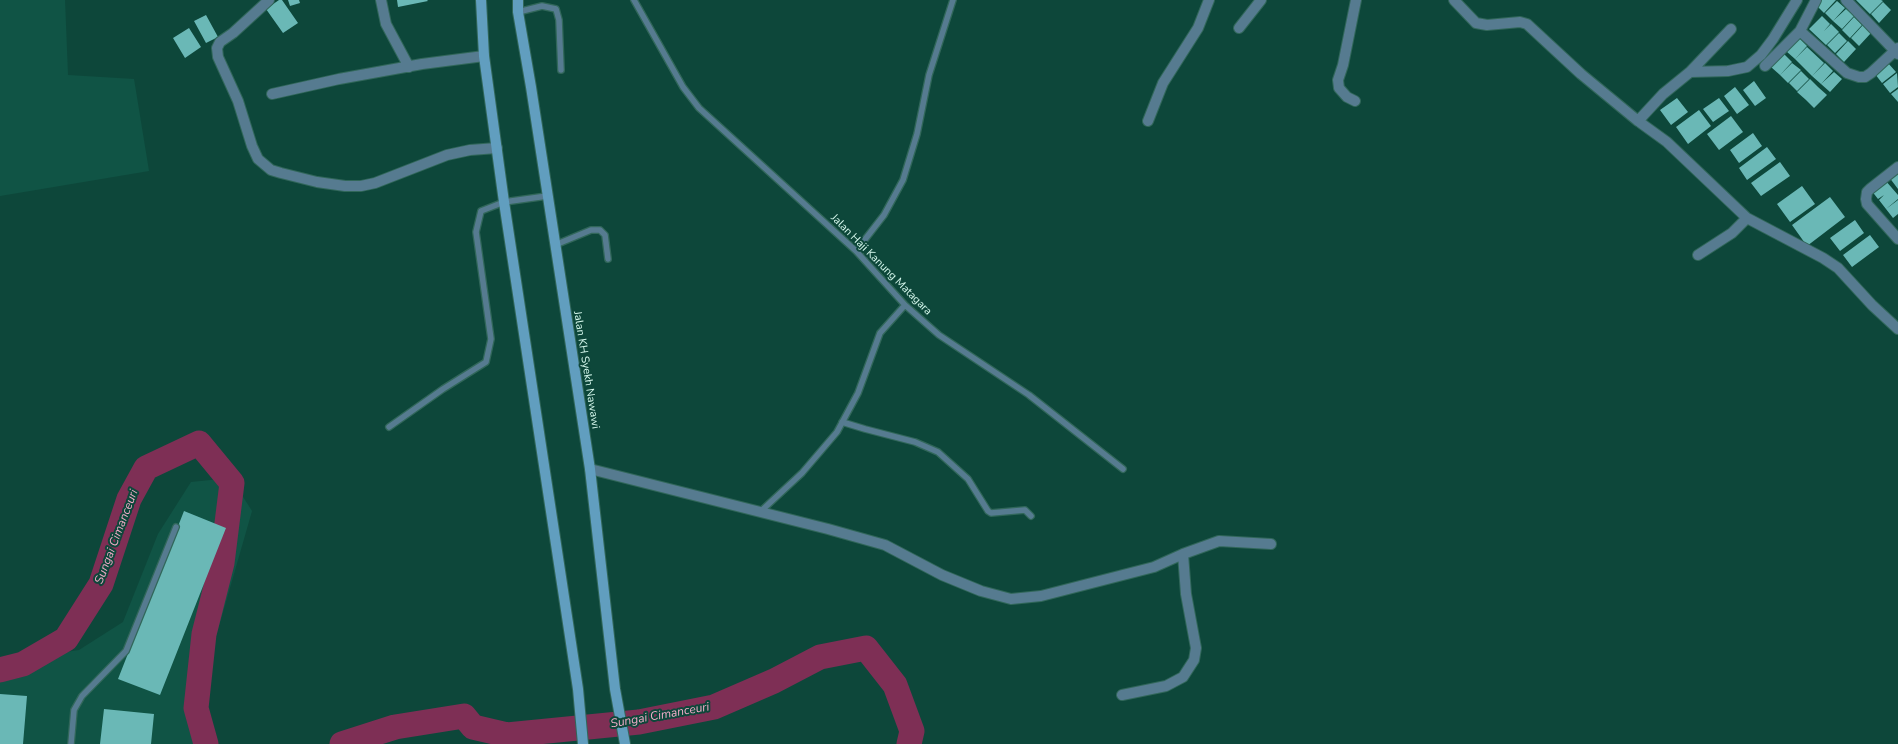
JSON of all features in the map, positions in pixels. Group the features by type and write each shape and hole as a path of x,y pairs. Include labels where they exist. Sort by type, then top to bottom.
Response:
{"main road":[{"path":"481,0 484,56 504,202 578,689 583,744"},
{"name":"Jalan KH Syekh Nawawi","path":"518,0 518,12 590,469 615,689 625,744"}],"street":[{"path":"269,0 233,33 220,42 217,48 218,57 238,101 252,146 258,159 271,170 317,182 345,186 361,186 375,183 447,155 497,148"},
{"path":"381,0 386,24 409,67"},
{"path":"1148,122 1163,83 1198,28 1209,0"},
{"path":"1239,28 1261,0"},
{"path":"1355,101 1347,97 1339,88 1338,80 1351,31 1356,0"},
{"path":"1454,0 1476,23 1487,25 1520,22 1527,24 1580,74 1638,121 1667,142 1746,218 1823,258 1838,268 1872,305 1898,329"},
{"path":"1690,72 1728,71 1747,67 1761,55 1774,39 1797,0"},
{"path":"1765,66 1800,31 1816,0"},
{"path":"1800,31 1846,73 1859,77 1871,73 1897,51 1846,0"},
{"path":"1638,121 1663,94 1690,72 1731,29"},
{"path":"272,94 409,67 484,56"},
{"path":"1898,167 1870,188 1867,192 1866,198 1867,204 1898,239"},
{"path":"1698,255 1732,233 1746,218"},
{"path":"590,469 885,545 942,575 980,591 1011,599 1041,596 1065,591 1154,566 1182,554 1220,541 1271,544"},
{"path":"1122,695 1166,686 1183,677 1194,660 1196,648 1186,594 1182,554"}],"lane":[{"name":"Jalan Haji Kanung Matagara","path":"634,0 683,87 699,108 856,251 905,305 939,335 1029,395 1123,469"},
{"path":"856,251 884,215 903,180 917,134 929,75 953,0"},
{"path":"518,12 542,6 556,9 559,20 561,70"},
{"path":"389,427 443,389 486,362 491,339 476,232 481,211 504,202 547,196"},
{"path":"555,245 591,230 600,230 605,236 608,259"},
{"path":"760,512 802,473 837,432 858,393 880,333 905,305"},
{"path":"842,422 915,442 938,452 968,479 988,511 991,513 1025,510 1031,516"},
{"path":"71,744 74,710 82,696 126,651 176,527"}],"shaded area":[{"path":"0,0 65,0 68,75 134,79 149,171 0,196"},
{"path":"231,478 252,511 199,696 200,744 0,744 0,662 79,650 123,622 158,534 191,482"}],"building":[{"path":"279,0 282,0 298,23 283,33 266,9"},
{"path":"288,0 299,0 300,3 290,6"},
{"path":"397,0 427,0 428,1 398,7"},
{"path":"1820,0 1836,0 1824,13 1816,5"},
{"path":"1856,0 1881,0 1883,1 1870,14"},
{"path":"1837,1 1845,8 1833,21 1825,13"},
{"path":"1883,2 1891,10 1879,23 1871,14"},
{"path":"1846,9 1854,16 1842,29 1833,21"},
{"path":"206,15 218,37 206,43 194,21"},
{"path":"1822,16 1830,24 1824,31 1831,24 1839,32 1826,45 1809,29"},
{"path":"1854,17 1862,25 1850,38 1842,30"},
{"path":"1863,25 1871,33 1859,46 1851,38"},
{"path":"189,28 201,47 185,58 173,38"},
{"path":"1839,33 1847,41 1835,53 1827,45"},
{"path":"1799,38 1807,46 1795,59 1786,51"},
{"path":"1848,41 1856,49 1844,62 1836,54"},
{"path":"1807,47 1824,63 1812,76 1795,59"},
{"path":"1784,54 1792,62 1780,75 1771,67"},
{"path":"1792,63 1801,70 1788,83 1780,75"},
{"path":"1825,63 1833,71 1821,84 1812,76"},
{"path":"1888,63 1896,72 1882,83 1875,74"},
{"path":"1801,71 1809,79 1797,91 1789,83"},
{"path":"1834,72 1842,79 1830,92 1821,84"},
{"path":"1897,73 1898,87 1890,93 1883,84"},
{"path":"1810,79 1818,87 1806,100 1797,92"},
{"path":"1754,81 1766,98 1755,106 1743,90"},
{"path":"1735,87 1749,105 1737,114 1724,96"},
{"path":"1818,87 1827,95 1814,108 1806,100"},
{"path":"1898,89 1898,102 1891,94"},
{"path":"1677,98 1688,112 1671,125 1660,110"},
{"path":"1719,98 1729,111 1713,122 1703,109"},
{"path":"1699,110 1711,126 1688,144 1676,127"},
{"path":"1731,116 1743,132 1719,150 1707,134"},
{"path":"1753,133 1762,146 1739,163 1730,150"},
{"path":"1767,147 1776,159 1747,180 1739,168"},
{"path":"1780,162 1790,176 1761,196 1751,183"},
{"path":"1898,169 1898,189 1889,177"},
{"path":"1885,180 1898,195 1898,199 1886,209 1879,200 1884,195 1878,199 1871,190"},
{"path":"1802,186 1815,204 1790,222 1777,204"},
{"path":"1830,197 1845,217 1807,246 1792,225"},
{"path":"1898,200 1898,214 1893,218 1886,209"},
{"path":"1855,220 1864,233 1840,251 1830,238"},
{"path":"1870,235 1879,247 1852,267 1843,255"},
{"path":"184,511 226,528 160,695 118,679"},
{"path":"0,694 27,696 23,744 0,744"},
{"path":"104,709 154,714 151,744 100,744"}],"waterway":[{"name":"Sungai Cimanceuri","path":"0,670 23,664 66,639 101,584 129,499 146,468 199,443 232,483 222,563 204,634 196,708 206,744"},
{"name":"Sungai Cimanceuri","path":"342,744 395,727 464,716 473,727 507,735 639,722 714,707 774,681 820,657 866,648 895,685 912,731 909,744"}]}
